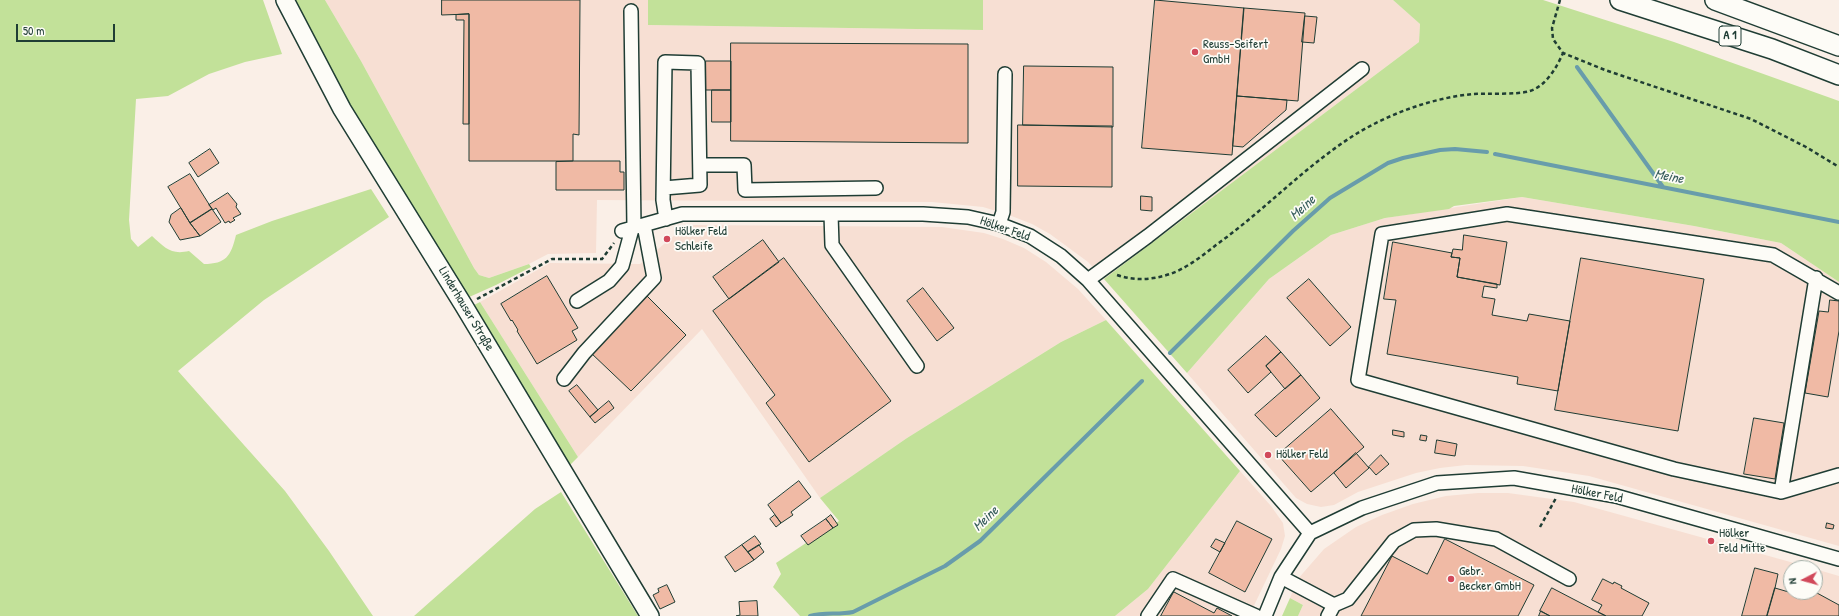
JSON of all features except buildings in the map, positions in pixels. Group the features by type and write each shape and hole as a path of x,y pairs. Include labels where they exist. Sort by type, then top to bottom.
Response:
{"highway":[{"name":"A 1","path":"1620,0 1772,49 1839,75"},
{"name":"A 1","path":"1715,0 1839,46"}],"main road":[{"name":"Linderhauser Straße","path":"285,0 342,108 464,306 650,616"}],"street":[{"path":"577,301 609,281 622,266 633,228 631,11"},
{"path":"664,188 700,185 698,62 665,62 664,188 664,200 666,219"},
{"path":"1088,280 1362,69"},
{"path":"999,224 1003,212 1005,74"},
{"path":"700,165 744,165 745,190 876,188"},
{"name":"Hölker Feld","path":"633,228 682,214 923,214 968,217 999,224 1030,236 1061,256 1088,280 1310,533 1362,508 1437,483 1514,478 1616,496 1839,559"},
{"path":"831,214 832,245 917,366"},
{"path":"1839,293 1816,278 1773,255 1507,214 1382,234 1358,380 1674,469 1781,492 1839,474"},
{"path":"564,379 584,353 654,278 633,228"},
{"path":"1781,492 1816,278"},
{"path":"1281,578 1331,611 1348,599 1394,541 1414,530 1436,529 1496,539 1569,579"},
{"path":"1265,616 1281,578 1310,533"},
{"path":"1148,616 1173,579 1256,616"}],"path":[{"path":"1560,0 1552,28 1553,39 1563,53 1605,70 1751,119 1806,147 1839,168"},
{"path":"1102,270 1130,280 1153,278 1171,274 1194,262 1237,230 1330,151 1358,133 1415,106 1441,99 1471,94 1530,91 1541,86 1548,78 1559,63 1563,53"},
{"path":"464,306 552,259 602,259 633,228"},
{"path":"1540,528 1553,503"}],"shaded area":[{"path":"325,0 648,0 648,25 983,30 983,0 1393,0 1420,24 1419,42 1104,279 1088,262 1050,234 1032,224 983,207 932,202 597,200 596,253 548,254 529,264 489,278 479,275 474,268 361,61"},
{"path":"1522,197 1694,226 1781,243 1839,282 1839,546 1589,476 1523,466 1466,465 1440,468 1416,473 1358,492 1334,505 1321,507 1307,504 1296,498 1187,373 1269,279 1331,235 1385,218"},
{"path":"694,225 942,227 984,233 1024,248 1046,262 1078,289 1106,320 1061,342 907,438 820,498 702,329 578,457 480,302 550,263 640,264 681,230"},
{"path":"1240,471 1271,506 1283,523 1285,536 1281,549 1249,616 1115,616 1148,589"},
{"name":"Gebr. Becker GmbH","path":"1478,493 1508,493 1574,502 1783,560 1783,600 1823,600 1823,571 1839,576 1839,616 1298,616 1303,605 1290,598 1297,580 1324,549 1356,527 1382,515 1413,504 1446,496"}],"green space":[{"path":"0,0 263,0 282,54 245,62 209,74 168,96 136,99 129,220 131,239 138,247 152,236 169,250 177,252 189,251 204,264 211,264 226,257 232,248 236,235 272,221 371,189 389,217 264,300 178,371 285,491 329,551 373,616 0,616"},
{"path":"295,0 325,0 361,61 479,275 489,278 529,264 531,267 467,298 350,105"},
{"path":"648,0 983,0 983,30 648,25"},
{"path":"1393,0 1543,0 1674,42 1839,101 1839,282 1781,243 1694,226 1522,197 1454,206 1449,209 1385,218 1331,235 1269,279 1187,373 1104,279 1419,42 1420,24"},
{"path":"480,302 578,457 568,467 472,306"},
{"path":"1106,320 1240,471 1148,589 1115,616 800,616 773,587 781,574 776,563 839,521 820,498 907,438 1061,342"},
{"path":"561,492 638,616 414,616 535,509"},
{"path":"1290,598 1303,605 1298,616 1282,616"}],"waterway":[{"path":"1577,67 1663,187"},
{"name":"Meine","path":"1170,353 1293,231 1330,198 1388,163 1403,158 1440,150 1455,149 1487,152"},
{"name":"Meine","path":"1495,154 1839,222"},
{"name":"Meine","path":"810,616 853,612 945,566 980,541 1142,381"}],"place":[{"name":"Reuss-Seifert GmbH","path":"1195,52"},
{"name":"Hölker Feld Schleife","path":"667,239"},
{"name":"Hölker Feld","path":"1268,455"},
{"name":"Hölker Feld Mitte","path":"1711,541"},
{"name":"Gebr. Becker GmbH","path":"1451,579"}]}
